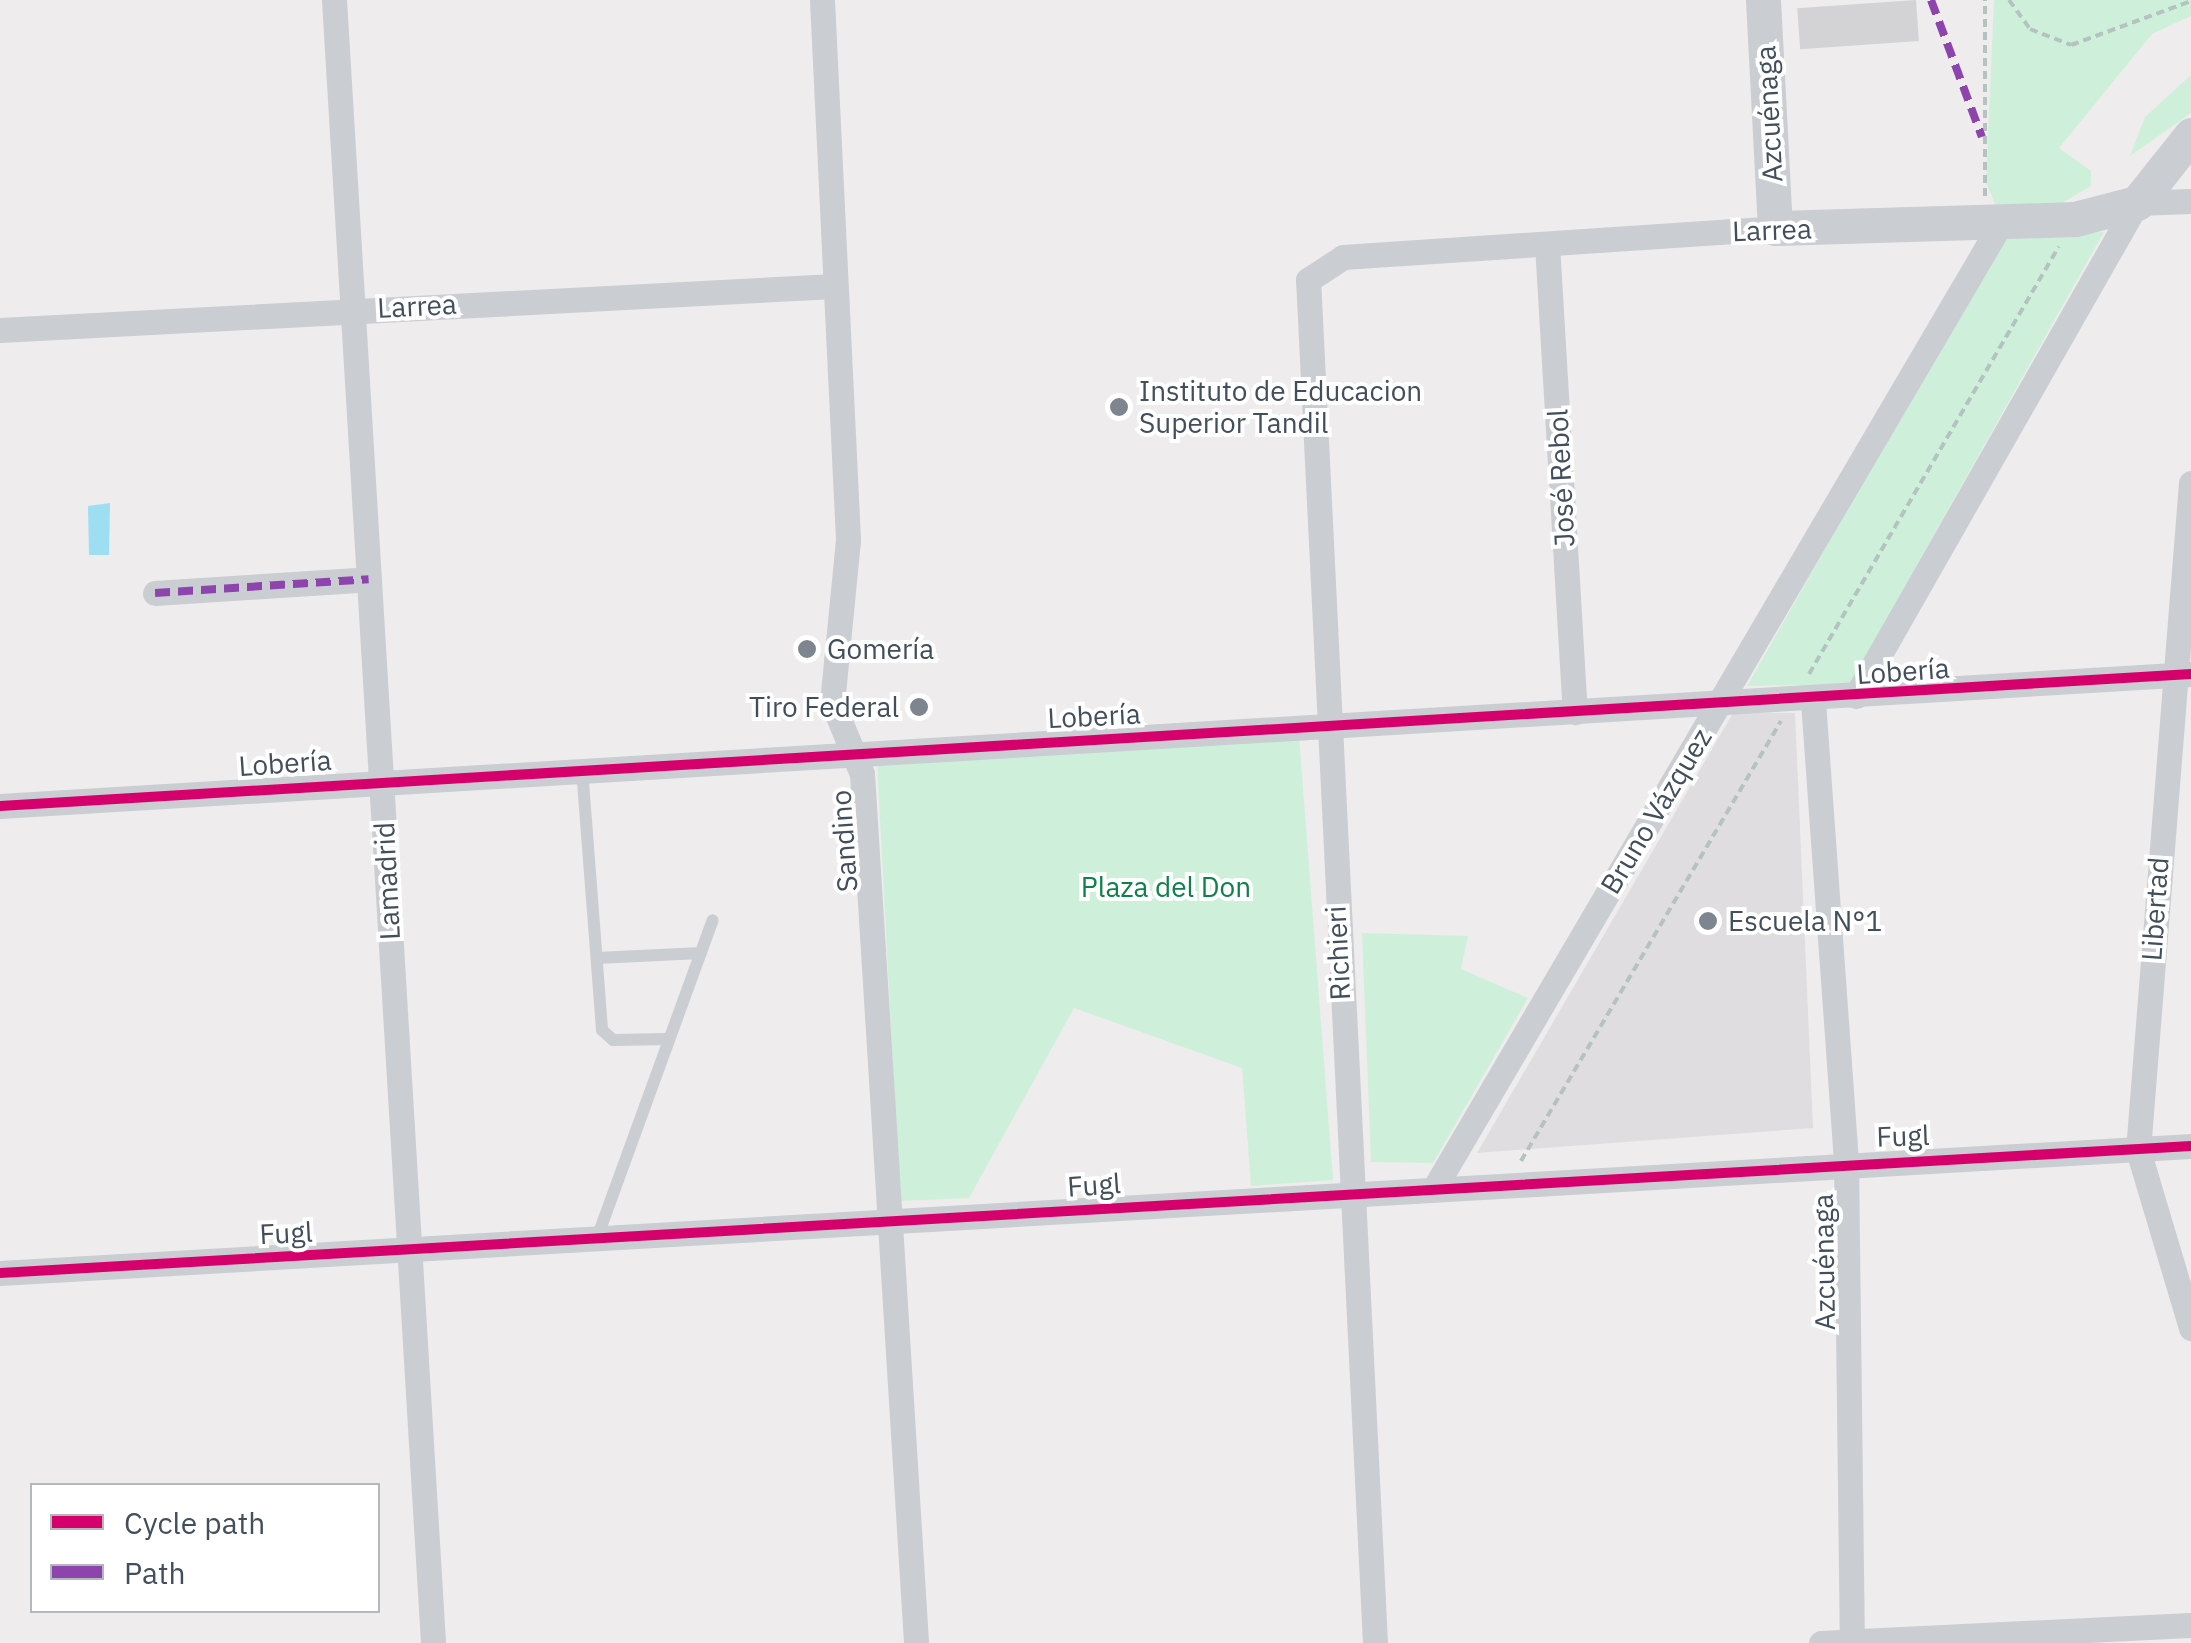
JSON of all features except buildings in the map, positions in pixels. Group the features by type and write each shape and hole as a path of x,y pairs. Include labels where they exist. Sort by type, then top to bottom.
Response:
{"main road":[{"name":"Azcuénaga","path":"1763,0 1775,228"},
{"path":"2136,204 2191,134"},
{"name":"Larrea","path":"1775,228 1998,228 2136,204"}],"street":[{"name":"Lamadrid","path":"334,0 433,1643"},
{"name":"Sandino","path":"822,0 848,540 832,702 855,750 892,1220 916,1643"},
{"path":"1856,696 2136,204 2191,202"},
{"name":"Larrea","path":"1319,266 1775,228"},
{"name":"Bruno Vázquez","path":"1434,1186 1998,228"},
{"name":"José Rebol","path":"1547,244 1575,712"},
{"name":"Richieri","path":"1319,266 1308,280 1348,1192 1375,1643"},
{"name":"Larrea","path":"0,330 834,286"},
{"name":"Libertad","path":"2191,483 2182,675 2138,1150 2191,1328"},
{"path":"155,593 368,579"},
{"name":"Lobería","path":"0,806 380,778 1718,707 2182,675"},
{"name":"Azcuénaga","path":"1813,701 1846,1161 1852,1642"},
{"name":"Fugl","path":"0,1273 1846,1161 2191,1146"},
{"path":"1821,1643 2191,1625"}],"lane":[{"path":"582,766 602,1030 613,1040 670,1039"},
{"path":"597,1238 713,920"},
{"path":"597,958 701,953"}],"path":[{"path":"1986,0 1981,186 1998,228"},
{"path":"2008,0 2030,29 2070,45 2191,1"}],"shaded area":[{"name":"Escuela N°1","path":"1733,713 1795,713 1813,1128 1477,1153"}],"green space":[{"path":"1994,0 2191,0 2191,16 2152,34 2059,148 2091,171 2091,186 2062,203 1999,214 1986,182"},
{"path":"2191,75 2191,113 2130,156 2145,117"},
{"path":"2104,232 1850,684 1747,686 2004,236"},
{"name":"Plaza del Don","path":"1299,736 1333,1180 1251,1186 1242,1068 1074,1008 969,1198 900,1201 877,761"},
{"path":"1362,933 1468,936 1461,969 1528,998 1433,1163 1371,1162"}],"water":[{"path":"110,503 109,555 89,555 88,506"}],"marked path":[{"path":"1931,0 1982,137"},
{"path":"155,593 369,579"}],"cycle path":[{"path":"0,806 2191,674"},
{"path":"0,1273 2191,1146"}],"place":[{"name":"Instituto de Educacion Superior Tandil","path":"1119,407"},
{"name":"Gomería","path":"807,649"},
{"name":"Tiro Federal","path":"919,707"},
{"name":"Escuela N°1","path":"1708,921"}]}
